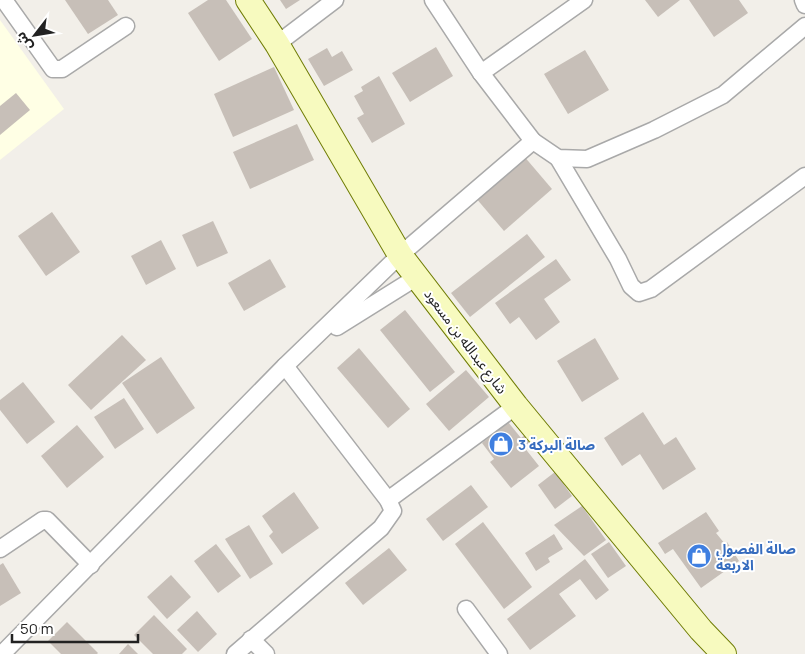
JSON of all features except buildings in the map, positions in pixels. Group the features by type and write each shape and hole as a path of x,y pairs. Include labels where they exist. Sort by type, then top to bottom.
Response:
{"street":[{"path":"4,0 53,69 62,69 126,26"},
{"name":"شارع عبدالله بن مسعود","path":"248,0 277,44 400,255 516,406 701,630 724,654"},
{"path":"277,44 334,0"},
{"path":"433,0 481,73 533,141 558,158 618,259 631,286 639,293 651,288 805,176"},
{"path":"481,73 584,0"},
{"path":"803,0 805,5"},
{"path":"558,158 586,159 654,130 723,94 805,26"},
{"path":"2,654 285,366 310,344 400,255 533,141"},
{"path":"310,344 417,277"},
{"path":"235,654 381,528 393,511 388,500 285,366"},
{"path":"388,500 516,406"},
{"path":"0,549 43,520 47,520 90,565"},
{"path":"466,609 499,654"},
{"path":"251,639 266,654"}],"shaded area":[{"path":"0,20 64,109 0,160"}],"place":[{"name":"صالة البركة 3","path":"501,444"},
{"name":"صالة الفصول الاربعة","path":"699,556"}]}
